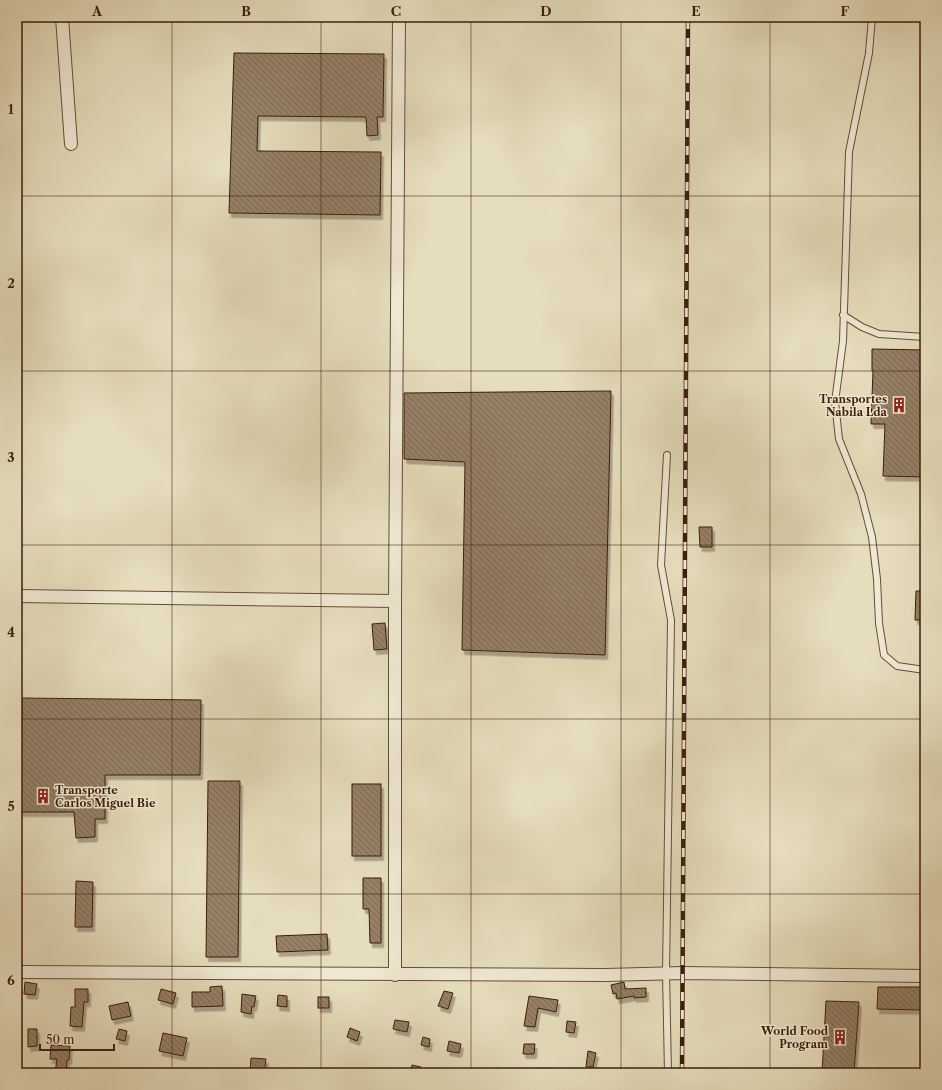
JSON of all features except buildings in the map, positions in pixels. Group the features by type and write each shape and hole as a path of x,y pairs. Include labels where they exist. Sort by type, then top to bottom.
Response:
{"street":[{"path":"62,17 71,144"},
{"path":"395,975 395,601 399,17"},
{"path":"17,596 395,601"},
{"path":"17,972 395,975 604,975 666,973 925,976"}],"lane":[{"path":"872,17 869,52 850,152 843,341 835,402 839,439 861,494 872,537 877,579 879,623 884,655 897,666 925,670"},
{"path":"843,315 862,327 879,334 925,337"},
{"path":"667,455 661,565 671,620 666,973 668,1073"}],"railway":[{"path":"682,1073 688,17"}],"place":[{"name":"Transportes Nabila Lda","path":"899,405"},
{"name":"Transporte Carlos Miguel Bie","path":"43,796"},
{"name":"World Food Program","path":"840,1037"}]}
